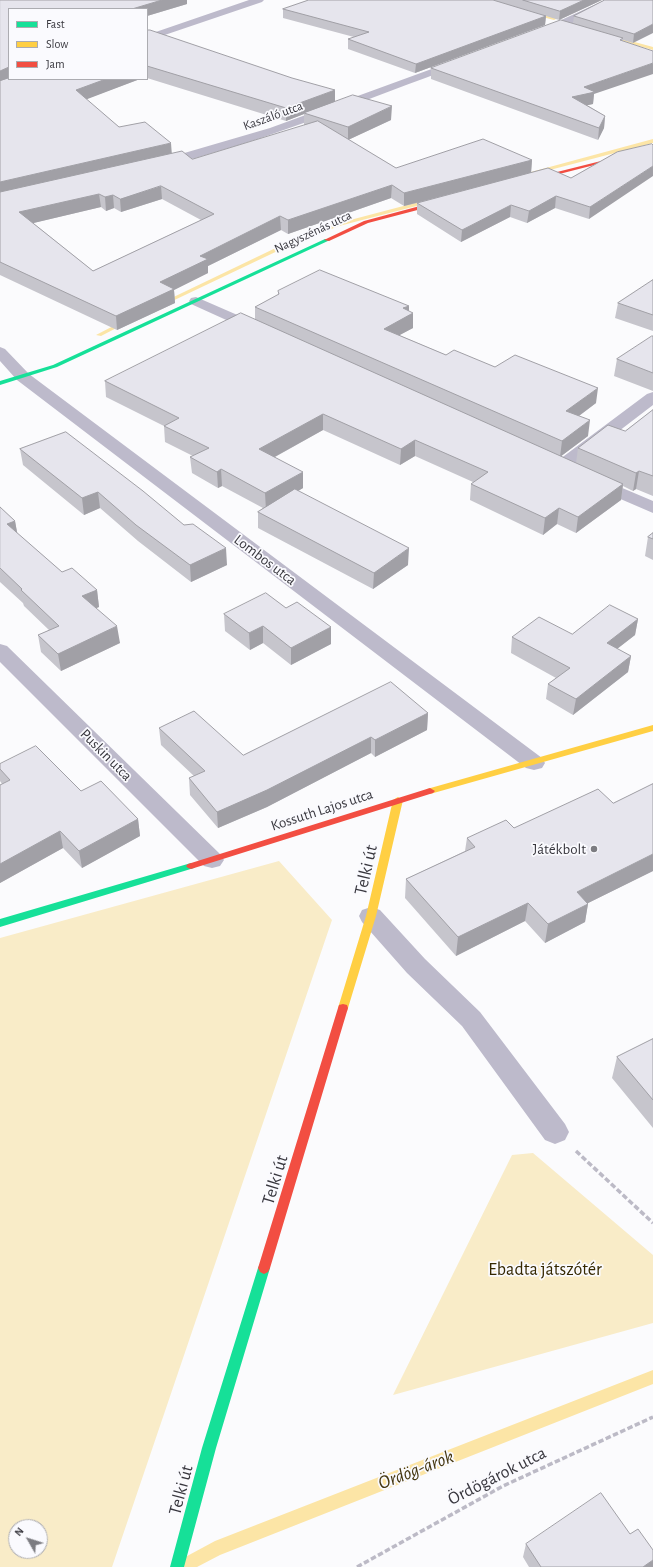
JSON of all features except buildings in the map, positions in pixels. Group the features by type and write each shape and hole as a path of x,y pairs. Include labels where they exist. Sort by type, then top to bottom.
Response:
{"street":[{"path":"148,38 259,0"},
{"path":"532,36 561,25 613,0"},
{"path":"546,20 573,28"},
{"name":"Kaszáló utca","path":"147,168 198,155 273,132 473,57"},
{"path":"516,183 653,149"},
{"name":"Nagyszénás utca","path":"0,383 55,366 366,222 457,199"},
{"path":"196,301 275,337"},
{"name":"Lombos utca","path":"0,352 23,377 534,763"},
{"path":"653,397 567,469 653,508"},
{"name":"Puskin utca","path":"0,650 212,860"},
{"name":"Kossuth Lajos utca","path":"0,923 212,860 398,800 534,763 653,728"},
{"name":"Telki út","path":"177,1567 202,1475 371,916 398,800"},
{"path":"371,916 416,966 471,1019 555,1132"}],"path":[{"path":"555,1132 653,1223"},
{"name":"Ördögárok utca","path":"357,1567 503,1486 653,1417"}],"green space":[{"path":"279,861 332,920 112,1567 0,1567 0,938"},
{"name":"Ebadta játszótér","path":"533,1153 653,1255 653,1323 393,1395 512,1155"}],"waterway":[{"path":"533,13 554,19"},
{"path":"620,39 653,49"},
{"path":"523,175 653,141"},
{"path":"162,304 286,245 337,225 430,201"},
{"path":"99,335 125,322"},
{"name":"Ördög-árok","path":"181,1567 215,1549 653,1377"}],"traffic: fast":[{"path":"0,383 55,366 327,240"},
{"path":"0,923 191,866"},
{"path":"177,1567 209,1448 264,1268"}],"traffic: slow":[{"path":"430,791 653,728"},
{"path":"343,1008 371,916 398,800"}],"traffic: jam":[{"path":"528,180 653,149"},
{"path":"327,240 366,222 446,201"},
{"path":"191,866 430,791"},
{"path":"264,1268 343,1008"}],"place":[{"name":"Játékbolt","path":"594,849"}]}
